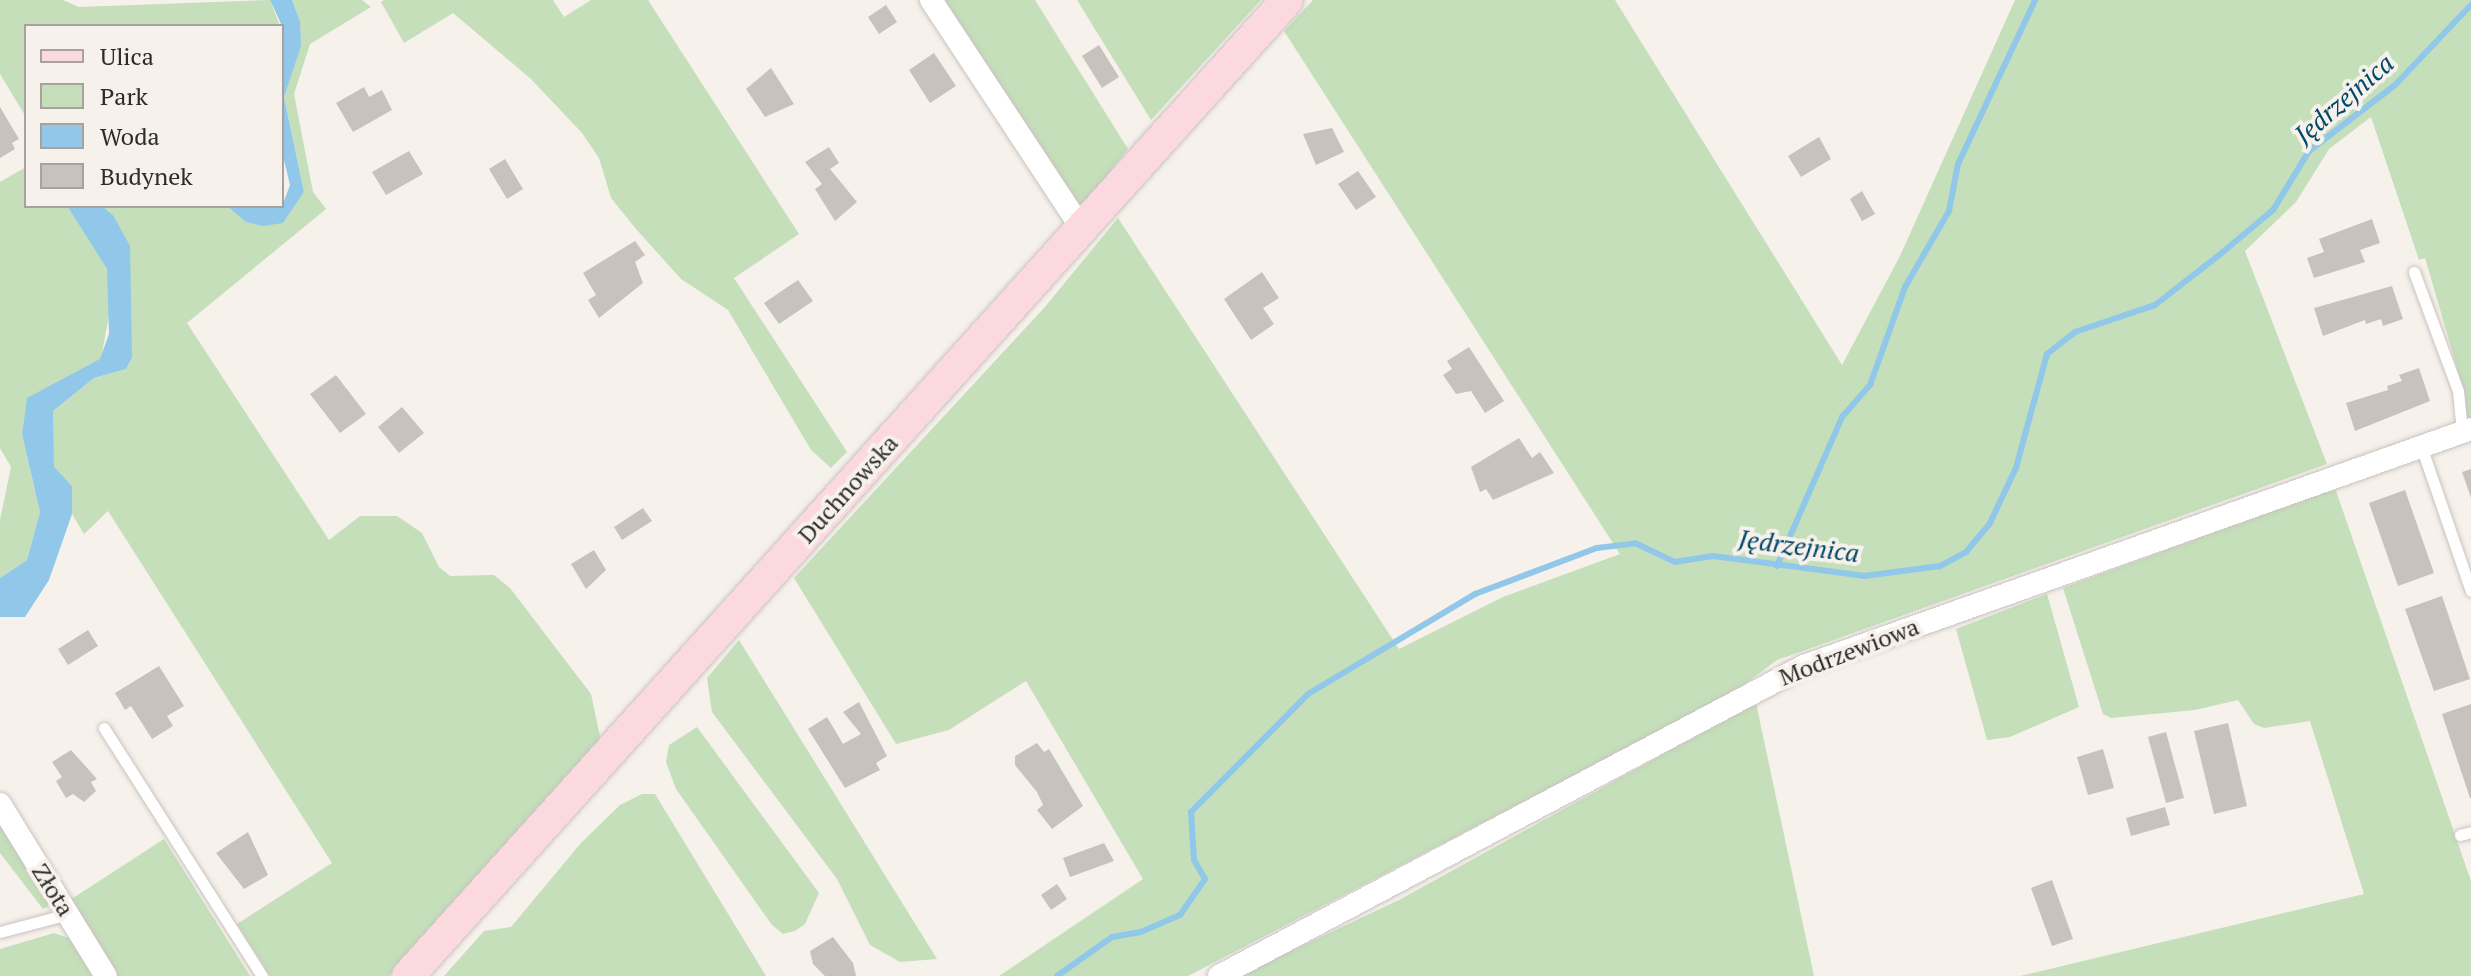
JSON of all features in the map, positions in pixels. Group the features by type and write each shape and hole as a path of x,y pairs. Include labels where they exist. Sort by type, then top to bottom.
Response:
{"street":[{"path":"931,0 1082,229"},
{"name":"Duchnowska","path":"408,976 1287,0"},
{"name":"Modrzewiowa","path":"1219,976 1804,666 2467,431"},
{"name":"Złota","path":"0,804 106,976"}],"lane":[{"path":"2414,272 2458,391 2467,431"},
{"path":"2421,446 2471,591"},
{"path":"104,728 262,976"},
{"path":"0,932 68,914"}],"green space":[{"path":"0,0 63,0 79,7 270,0 279,24 24,24 24,114 0,74"},
{"path":"292,0 362,0 371,7 310,44 294,94 313,192 326,209 187,323 329,540 360,516 397,516 422,533 439,567 450,576 494,575 510,588 591,694 601,741 389,976 270,976 237,924 332,863 108,511 84,534 72,514 72,486 53,467 53,411 94,378 126,369 132,358 113,215 104,208 230,208 247,222 283,223 304,192 284,97 300,21"},
{"path":"553,0 564,17 591,0 648,0 799,234 734,278 847,452 831,468 811,450 728,310 681,279 636,229 611,198 599,158 582,133 531,79 453,13 404,43 381,2"},
{"path":"942,0 1035,0 1128,149 1082,207 1073,204"},
{"path":"1077,0 1261,0 1151,120"},
{"path":"1313,0 1615,0 1842,365 1900,256 2015,0 2471,0 2471,418 2467,419 2465,395 2425,258 2419,260 2371,117 2329,149 2296,202 2245,251 2327,464 1777,660 1734,692 1188,976 999,976 1143,879 1026,681 949,730 896,744 794,578 1044,308 1118,218 1399,649 1503,597 1620,554 1284,31"},
{"path":"24,168 24,208 68,208 107,269 111,304 101,359 27,399 22,434 40,512 27,560 0,578 0,520 11,467 0,448 0,182"},
{"path":"2335,488 2471,881 2471,976 2020,976 2364,894 2310,721 2264,728 2254,724 2238,700 2195,710 2111,718 2103,714 2063,588"},
{"path":"2047,594 2079,707 2010,737 1987,740 1956,629"},
{"path":"739,640 937,959 900,962 870,945 837,879 712,712 707,678"},
{"path":"1756,703 1814,976 1238,976 1399,900"},
{"path":"697,727 819,893 805,924 795,931 783,934 772,925 676,789 666,762 669,745"},
{"path":"642,794 655,794 766,976 444,976 484,931 511,927 581,843 620,805"},
{"path":"0,819 53,904 43,909 0,853"},
{"path":"164,839 250,976 117,976 70,900"},
{"path":"54,933 69,938 94,976 0,976 0,949"}],"water":[{"path":"270,0 292,0 300,21 301,46 284,97 284,24 281,24"},
{"path":"284,97 304,192 283,223 263,226 246,222 229,208 284,208 290,185 284,160"},
{"path":"68,208 104,208 113,215 130,246 132,358 126,369 94,378 53,411 54,467 72,486 72,514 49,580 25,617 0,617 0,578 27,560 40,512 22,434 27,398 100,359 109,334 107,269"}],"building":[{"path":"886,5 897,22 879,34 868,17"},
{"path":"1099,45 1119,77 1102,88 1082,56"},
{"path":"934,53 956,86 930,103 909,70"},
{"path":"771,68 794,104 765,117 746,89"},
{"path":"364,87 369,97 382,90 392,110 353,132 336,103"},
{"path":"0,107 19,139 12,143 15,149 0,158"},
{"path":"1332,128 1344,152 1316,165 1303,134"},
{"path":"1819,137 1831,159 1801,177 1788,156"},
{"path":"829,147 839,163 830,169 857,202 835,221 815,189 822,184 805,162"},
{"path":"409,151 423,174 386,195 372,172"},
{"path":"505,159 523,189 507,199 489,169"},
{"path":"1358,171 1376,197 1356,210 1338,184"},
{"path":"1862,191 1875,214 1862,221 1850,199"},
{"path":"2372,219 2380,243 2360,250 2365,262 2314,278 2307,258 2324,252 2319,239"},
{"path":"635,241 645,255 635,262 643,283 599,318 588,300 596,295 583,273"},
{"path":"1262,272 1279,298 1263,308 1274,324 1251,340 1224,299"},
{"path":"798,280 813,301 779,324 764,303"},
{"path":"2392,286 2403,319 2383,326 2381,319 2366,324 2365,320 2323,336 2314,308"},
{"path":"1469,347 1504,401 1485,413 1471,391 1456,394 1443,375 1452,369 1447,361"},
{"path":"2419,368 2430,401 2355,431 2346,403 2388,390 2387,386 2402,381 2399,375"},
{"path":"336,375 366,414 340,433 310,394"},
{"path":"402,407 424,433 399,453 378,427"},
{"path":"1519,438 1532,458 1540,452 1554,473 1493,500 1486,489 1480,492 1471,467"},
{"path":"2471,469 2471,498 2462,472"},
{"path":"2405,490 2434,573 2398,586 2369,503"},
{"path":"643,508 652,521 622,540 614,527"},
{"path":"594,550 606,570 586,589 571,564"},
{"path":"2442,596 2470,679 2434,691 2405,609"},
{"path":"88,630 98,646 68,665 58,649"},
{"path":"159,666 184,706 167,716 173,726 152,739 131,706 125,710 115,693"},
{"path":"859,702 887,756 876,763 880,770 845,788 808,729 827,717 843,744 861,734 843,712"},
{"path":"2471,704 2471,798 2470,798 2442,714"},
{"path":"2228,723 2247,806 2214,814 2194,731"},
{"path":"2166,732 2184,798 2166,803 2148,737"},
{"path":"1037,743 1044,752 1049,749 1083,806 1052,829 1037,810 1043,805 1037,792 1015,765 1015,756"},
{"path":"2103,749 2114,788 2088,795 2077,757"},
{"path":"71,750 97,779 91,782 96,791 84,802 73,794 66,798 56,781 62,777 52,762"},
{"path":"2165,807 2170,825 2131,836 2126,818"},
{"path":"248,832 268,875 244,889 216,853"},
{"path":"1104,843 1114,861 1070,877 1063,858"},
{"path":"2052,880 2073,939 2052,946 2031,888"},
{"path":"1057,884 1067,899 1051,910 1041,895"},
{"path":"833,937 853,963 856,976 825,976 813,964 810,951"}],"waterway":[{"path":"1777,566 1842,417 1870,385 1905,287 1949,211 1958,164 2035,0"},
{"name":"Jędrzejnica","path":"1057,976 1112,937 1141,932 1180,915 1205,879 1194,860 1191,812 1308,694 1475,594 1597,548 1635,543 1675,562 1713,556 1864,576 1940,566 1966,552 1989,525 2016,468 2047,354 2075,332 2155,305 2218,256 2273,210 2309,151 2395,85 2471,5"}]}
